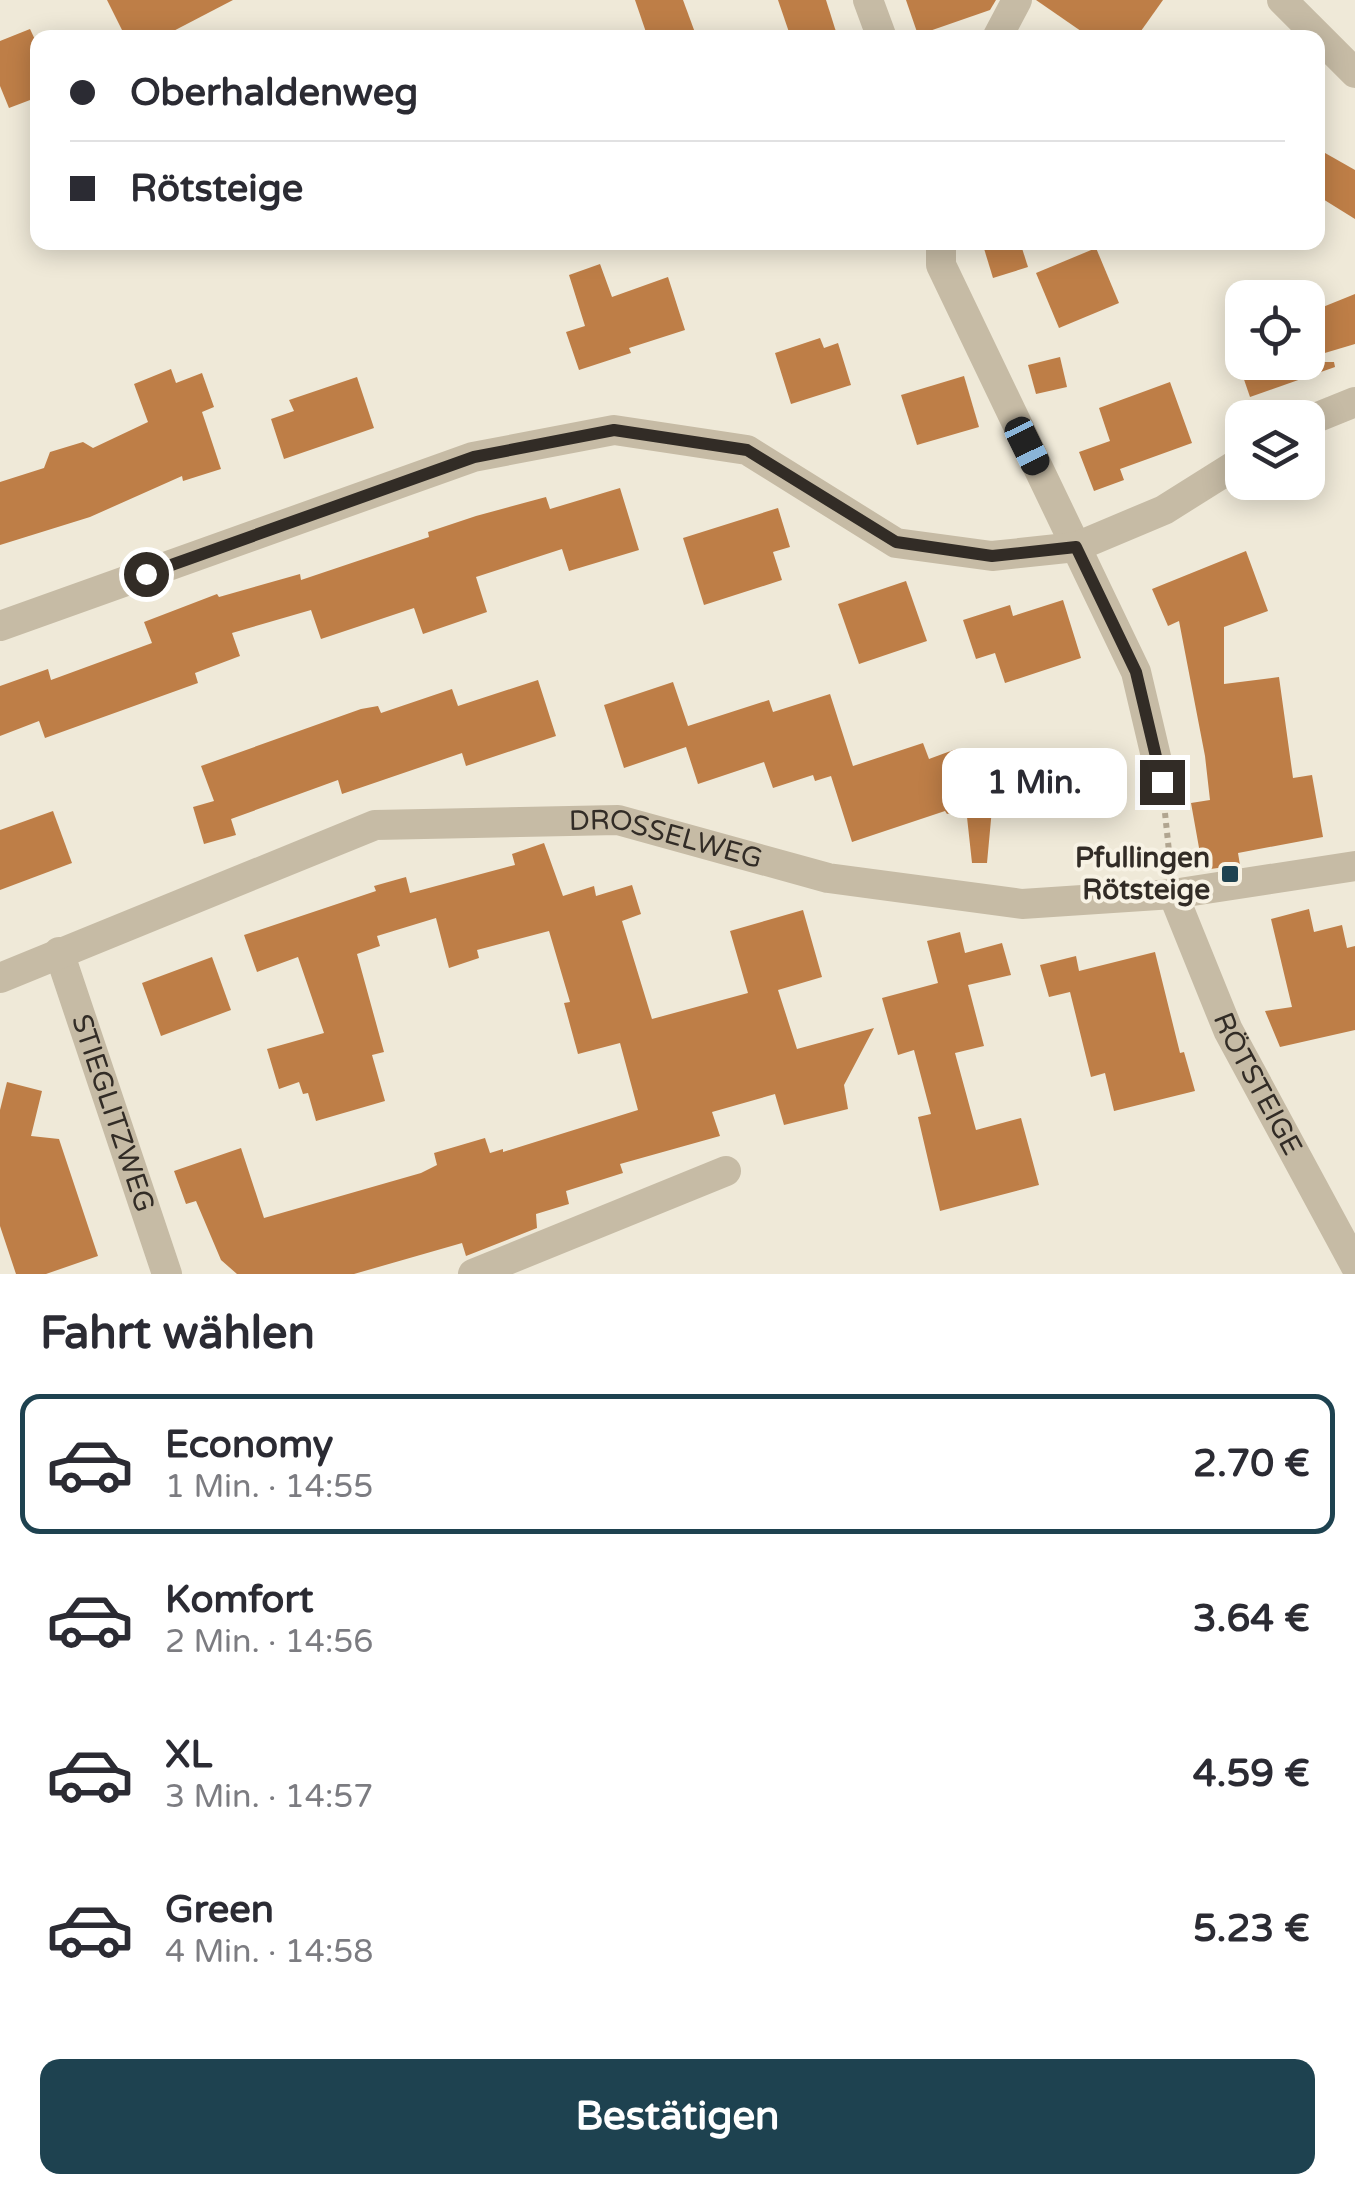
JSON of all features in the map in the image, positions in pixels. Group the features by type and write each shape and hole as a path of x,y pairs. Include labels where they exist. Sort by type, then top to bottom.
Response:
{"street":[{"path":"868,0 879,30"},
{"path":"1001,30 1017,0"},
{"path":"1282,0 1312,30"},
{"path":"1325,43 1355,73"},
{"path":"941,250 941,265 1136,672 1162,782"},
{"path":"1325,414 1355,402"},
{"path":"0,626 474,457 614,430 747,450 896,542 992,556 1076,547 1164,510 1225,472"},
{"name":"DROSSELWEG","path":"0,978 374,825 618,820 828,878 1022,904 1172,894 1355,866"},
{"name":"RÖTSTEIGE","path":"1172,894 1228,1030 1355,1265"},
{"name":"STIEGLITZWEG","path":"58,952 167,1274"},
{"path":"472,1274 726,1171"}],"path":[{"path":"1162,782 1172,894"}],"building":[{"path":"107,0 233,0 175,30 122,30"},
{"path":"635,0 683,0 694,30 645,30"},
{"path":"778,0 826,0 835,30 788,30"},
{"path":"906,0 996,0 990,10 932,30 916,30"},
{"path":"1036,0 1163,0 1142,30 1079,30"},
{"path":"30,30 30,100 9,108 0,86 0,41"},
{"path":"1325,153 1355,170 1355,219 1325,200"},
{"path":"984,250 1023,250 1028,267 993,278"},
{"path":"1097,250 1119,303 1059,328 1036,273"},
{"path":"600,264 612,297 668,277 685,330 579,370 566,332 585,326 569,275"},
{"path":"1355,294 1355,344 1325,353 1325,306"},
{"path":"820,338 824,348 838,343 851,385 791,404 775,353"},
{"path":"1060,357 1067,387 1036,394 1028,365"},
{"path":"1325,362 1334,362 1335,367 1325,371"},
{"path":"171,369 176,383 202,373 214,407 202,412 221,469 183,481 182,476 90,517 0,545 0,482 44,468 50,452 83,442 93,448 148,422 134,384"},
{"path":"964,376 979,427 917,445 901,395"},
{"path":"357,377 374,428 284,459 271,419 294,411 289,400"},
{"path":"1244,380 1298,380 1250,397"},
{"path":"1170,382 1192,443 1120,469 1124,480 1094,491 1079,452 1110,441 1099,408"},
{"path":"620,488 639,550 569,571 562,549 476,577 487,612 423,634 414,608 321,639 311,610 232,633 240,656 195,673 198,683 45,738 39,721 0,736 0,686 48,669 51,680 152,643 144,622 217,594 219,597 300,574 301,580 429,537 428,532 476,516 546,497 550,509"},
{"path":"778,508 790,547 773,552 782,580 704,605 683,538"},
{"path":"1246,551 1268,611 1224,627 1224,684 1279,677 1293,778 1312,775 1323,837 1238,853 1240,865 1203,870 1191,803 1210,800 1205,756 1179,621 1168,626 1152,589"},
{"path":"906,581 927,641 859,664 838,604"},
{"path":"1063,600 1081,658 1005,683 995,653 976,659 963,620 1010,605 1013,616"},
{"path":"538,680 556,736 466,766 462,753 342,794 338,780 231,819 236,835 204,844 193,807 214,801 201,766 361,709 378,706 381,713 452,689 458,706"},
{"path":"673,682 688,726 769,700 773,712 830,694 853,766 923,743 929,759 956,749 985,753 994,787 987,863 972,863 966,808 947,814 945,811 852,842 831,776 815,781 813,775 773,788 764,762 698,784 686,747 624,768 604,705"},
{"path":"53,811 72,863 0,890 0,830"},
{"path":"544,843 563,896 594,886 596,896 632,885 641,914 622,921 652,1019 748,993 730,931 803,910 822,977 778,990 797,1049 874,1028 844,1085 848,1109 784,1125 775,1094 712,1112 720,1136 620,1164 623,1173 566,1191 569,1204 536,1214 537,1228 466,1256 462,1243 354,1274 237,1274 221,1260 196,1201 186,1204 174,1171 241,1148 264,1218 421,1173 437,1165 434,1153 485,1138 490,1153 503,1152 638,1110 620,1043 578,1054 564,1003 570,1002 549,931 477,950 479,958 449,968 436,918 377,936 380,946 357,954 384,1052 372,1055 385,1101 316,1121 308,1093 303,1094 299,1082 279,1089 267,1049 324,1033 298,957 257,972 244,935 376,891 374,886 406,877 410,893 515,865 512,854"},
{"path":"1309,909 1314,932 1342,925 1347,948 1355,946 1355,1030 1280,1047 1265,1011 1292,1007 1271,919"},
{"path":"960,932 965,953 1002,943 1011,975 968,985 984,1046 955,1053 976,1130 1021,1118 1039,1185 940,1211 918,1117 931,1114 914,1050 898,1055 882,998 938,983 927,941"},
{"path":"1155,952 1180,1053 1184,1052 1195,1091 1114,1111 1105,1073 1091,1077 1070,992 1049,997 1040,965 1076,956 1079,971"},
{"path":"212,957 231,1010 161,1036 142,983"},
{"path":"7,1082 42,1091 31,1136 59,1139 98,1256 46,1274 16,1274 0,1226 0,1110"}],"place":[{"name":"Pfullingen Rötsteige","path":"1230,874"}],"route":[{"path":"146,574 474,457 614,430 747,450 896,542 992,556 1076,547 1136,672 1162,782"}]}
